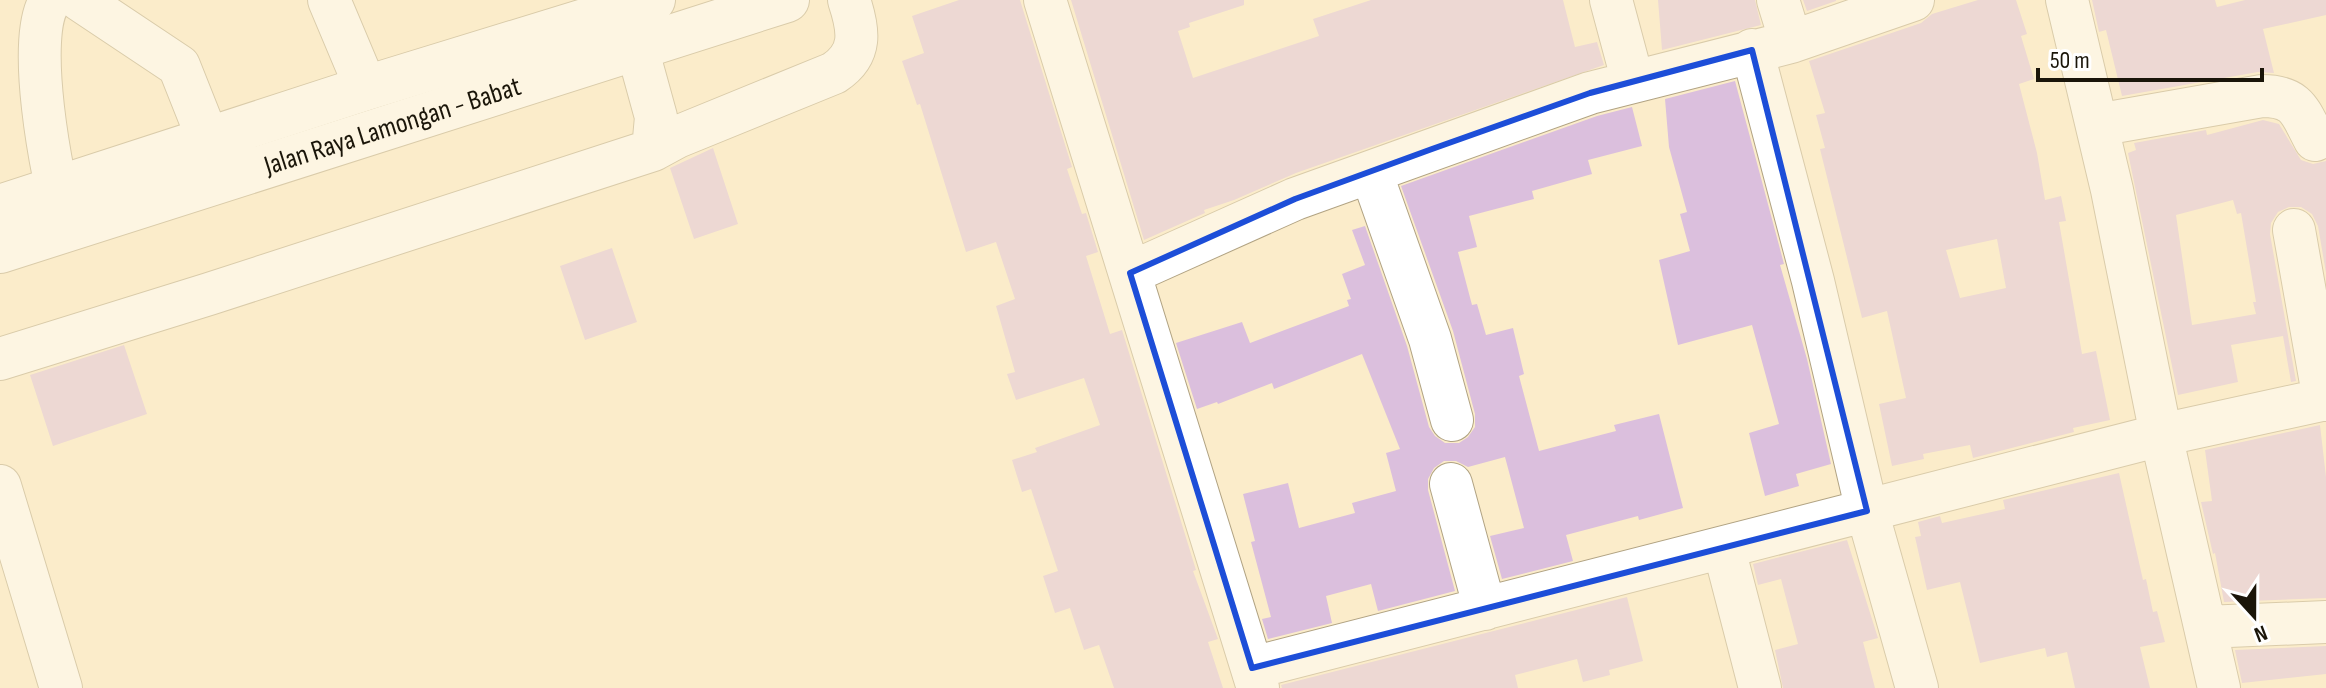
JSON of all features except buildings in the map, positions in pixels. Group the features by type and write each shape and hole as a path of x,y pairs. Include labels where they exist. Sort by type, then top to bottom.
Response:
{"highway":[{"name":"Jalan Raya Lamongan - Babat","path":"0,207 366,88 653,0"},
{"name":"Jalan Raya Lamongan - Babat","path":"0,251 787,0"}],"street":[{"path":"51,0 44,10 39,51 55,189 68,230"},
{"path":"80,0 179,66 208,139"},
{"path":"329,0 366,88"},
{"path":"0,359 653,150 677,137 834,73 850,63 856,26 849,0"},
{"path":"1045,0 1255,678 1485,609 2161,435 2325,399 2294,230"},
{"path":"1611,0 1633,82"},
{"path":"1778,0 1771,46 1813,281 1867,511 1917,688"},
{"path":"1130,273 1295,199 1590,93 1771,46 1913,0"},
{"path":"2067,0 2219,688"},
{"path":"637,48 656,117 653,150"},
{"path":"2097,125 2262,96 2280,96 2297,105 2315,140"},
{"path":"1371,172 1430,339 1452,420"},
{"path":"1451,484 1485,609"},
{"path":"0,486 61,688"},
{"path":"1724,549 1760,688"},
{"path":"2205,627 2326,622"}],"highlighted area":[{"path":"1752,50 1867,511 1252,668 1130,273 1295,199 1432,149 1590,93"}]}
